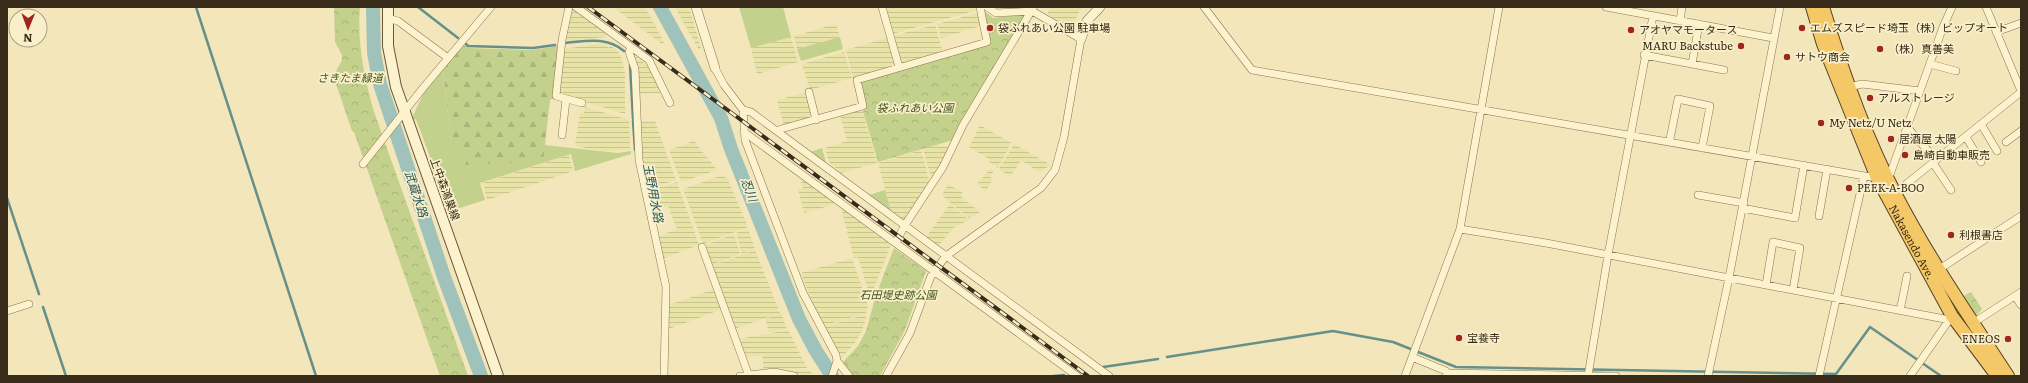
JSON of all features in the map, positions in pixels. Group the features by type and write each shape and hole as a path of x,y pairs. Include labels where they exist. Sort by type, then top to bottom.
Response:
{"highway":[{"name":"Nakasendo Ave.","path":"1812,7 1823,44 1876,177 1951,318 1998,376"},
{"name":"Nakasendo Ave.","path":"1823,7 1876,177 1895,193 1938,270 2008,376"}],"main road":[{"name":"上中森鴻巣線","path":"388,7 388,46 391,68 402,116 498,376"}],"street":[{"path":"363,164 388,131 491,7"},
{"path":"569,7 562,40 556,96 566,100 582,103"},
{"path":"576,7 649,60 670,103"},
{"path":"696,7 716,68 724,85 743,110 745,140 804,293 836,355 836,362 832,376"},
{"path":"882,7 899,67"},
{"path":"778,132 863,106 857,80 987,42 988,38 980,7"},
{"path":"987,7 996,14 1033,9 1081,39"},
{"path":"886,376 910,333 934,270 946,256 1041,188 1055,170 1064,137 1081,39 1087,21 1100,7"},
{"path":"1204,7 1252,70 1876,177"},
{"path":"1405,376 1460,229 1499,7"},
{"path":"1606,7 1773,38"},
{"path":"1680,21 1682,7"},
{"path":"1708,376 1729,278 1780,7"},
{"path":"1819,376 1838,298 1876,177 1907,127 1952,7"},
{"path":"1895,193 2021,92 1986,7"},
{"path":"896,242 905,225 944,167 967,118 1033,9"},
{"path":"1588,375 1608,255 1652,16"},
{"path":"387,18 398,20 448,58"},
{"path":"1996,32 2021,22"},
{"path":"1692,64 1699,24"},
{"path":"630,47 629,52 635,69 639,160 666,287 664,376"},
{"path":"1644,55 1724,70"},
{"path":"1930,64 1956,71"},
{"path":"1849,87 1862,84 1920,91"},
{"path":"809,92 816,120"},
{"path":"1670,139 1678,99 1710,106 1702,146"},
{"path":"562,135 566,100"},
{"path":"743,110 751,112 1109,376"},
{"path":"1981,124 1997,151"},
{"path":"1907,127 1934,162 1951,190"},
{"path":"2006,142 2021,131"},
{"path":"744,132 1077,376"},
{"path":"1630,134 1670,139 1702,146"},
{"path":"1966,137 1981,162"},
{"path":"1752,155 1876,177"},
{"path":"1698,195 1795,218 1804,165"},
{"path":"1819,216 1826,169"},
{"path":"1938,270 2021,216"},
{"path":"1460,229 1608,255 1900,311 1951,318 1910,376"},
{"path":"1766,285 1773,242 1800,248 1793,290"},
{"path":"702,247 749,375"},
{"path":"1900,311 1907,276"},
{"path":"1973,323 2018,294 2021,305"},
{"path":"7,311 29,304"},
{"path":"1412,356 1447,374 1616,376"},
{"path":"836,362 849,376"},
{"path":"740,376 774,372 794,376"}],"shaded area":[{"path":"613,7 645,7 664,42 662,44"},
{"path":"675,7 689,7 701,48 699,50"},
{"path":"884,7 976,7 977,10 892,34"},
{"path":"1051,7 1082,7 1072,30 1047,14"},
{"path":"572,9 607,34 605,37 565,41"},
{"path":"978,13 981,26 941,38 937,24"},
{"path":"836,24 840,37 797,49 794,36"},
{"path":"935,25 943,53 902,64 899,62 892,36"},
{"path":"791,37 798,62 757,74 751,48"},
{"path":"887,38 895,64 894,66 853,78 846,50"},
{"path":"597,44 607,45 608,48 611,46 620,54 625,73 625,114 559,94 564,49"},
{"path":"844,52 852,78 810,90 802,64"},
{"path":"632,54 647,65 657,83 660,93 637,94"},
{"path":"806,92 813,116 784,126 777,100"},
{"path":"585,107 629,120 630,150 604,151 575,146 580,113 584,113"},
{"path":"862,109 877,163 841,173 829,162 825,148 847,141 840,115"},
{"path":"655,121 676,180 647,189 641,162 638,122"},
{"path":"980,125 1011,143 998,168 988,161 989,159 969,147"},
{"path":"694,141 717,170 681,182 669,150"},
{"path":"1014,144 1051,165 1039,172 1021,160 1010,177 999,169"},
{"path":"937,145 951,148 934,178 931,177 923,149"},
{"path":"921,150 930,183 907,219 903,220 891,211 878,163"},
{"path":"569,155 573,171 487,200 483,183"},
{"path":"990,169 994,171 990,177 993,179 986,191 977,184"},
{"path":"723,175 728,180 748,227 703,244 683,189"},
{"path":"803,180 836,204 804,213 798,189 803,188 801,181"},
{"path":"677,182 699,245 662,259 657,237 677,229 668,206 661,208 659,201 650,205 647,191"},
{"path":"948,184 963,193 960,196 980,212 969,218 948,201 942,195"},
{"path":"950,204 969,220 953,228 938,246 926,237"},
{"path":"841,208 891,243 891,247 887,249 888,252 872,293 869,293 858,257 854,258"},
{"path":"748,229 755,249 742,254 736,233"},
{"path":"734,234 740,254 711,265 704,245"},
{"path":"755,250 780,313 734,329 711,266"},
{"path":"852,258 868,306 866,313 823,326 809,300 811,299 801,273"},
{"path":"715,289 722,309 669,329 667,327 668,305"},
{"path":"781,313 787,329 769,332 765,319"},
{"path":"864,315 866,318 862,331 854,344 842,357 823,327"},
{"path":"788,330 807,368 764,370 762,355 747,357 739,339"},
{"path":"810,370 813,376 784,371"}],"green space":[{"name":"さきたま緑道","path":"334,7 360,7 360,46 373,109 468,376 440,376 335,81 334,75 342,60 342,55 335,42"},
{"path":"739,7 783,7 791,37 751,48"},
{"name":"袋ふれあい公園","path":"984,11 993,18 1028,14 953,140 878,162 863,111 867,110 859,84 861,81 991,44 983,14"},
{"path":"840,37 843,49 801,61 797,49"},
{"path":"463,45 469,48 532,50 559,46 553,98 550,100 543,161 466,165 451,142 443,69"},
{"path":"443,69 451,141 542,161 544,145 618,153 631,151 631,154 575,171 571,154 480,183 485,200 450,211 416,119 412,120 424,92"},
{"path":"822,148 826,163 810,152"},
{"path":"885,190 891,211 869,195"},
{"name":"石田堤史跡公園","path":"894,248 926,271 905,330 880,376 852,376 843,362 858,346 866,331 876,295"},
{"path":"1971,292 1982,309 1976,316 1962,297"}],"waterway":[{"path":"196,7 316,376"},
{"name":"武蔵水路","path":"373,7 374,53 380,84 444,277 481,376"},
{"name":"玉野用水路","path":"418,7 458,38"},
{"name":"忍川","path":"660,7 721,118 731,149 799,319 816,351 832,376"},
{"name":"玉野用水路","path":"565,43 603,41 611,43 624,51"},
{"name":"玉野用水路","path":"466,44 468,46 533,48 555,45"},
{"name":"玉野用水路","path":"630,65 633,119"},
{"name":"玉野用水路","path":"633,121 635,150"},
{"path":"7,198 39,294"},
{"path":"43,307 66,376"},
{"path":"1167,357 1333,331 1393,342 1456,367 1836,374 1870,327 1941,376"},
{"path":"1103,367 1158,359"},
{"path":"1054,376 1064,375"}],"railway":[{"path":"588,7 1088,376"}],"place":[{"name":"袋ふれあい公園 駐車場","path":"990,28"},
{"name":"エムズスピード埼玉（株）ビップオート","path":"1802,28"},
{"name":"アオヤマモータース","path":"1631,30"},
{"name":"MARU Backstube","path":"1741,46"},
{"name":"（株）真善美","path":"1880,49"},
{"name":"サトウ商会","path":"1787,57"},
{"name":"アルストレージ","path":"1870,98"},
{"name":"My Netz/U Netz","path":"1821,123"},
{"name":"居酒屋 太陽","path":"1891,139"},
{"name":"島崎自動車販売","path":"1905,155"},
{"name":"PEEK-A-BOO","path":"1849,188"},
{"name":"利根書店","path":"1951,235"},
{"name":"宝養寺","path":"1459,338"},
{"name":"ENEOS","path":"2008,339"}]}
